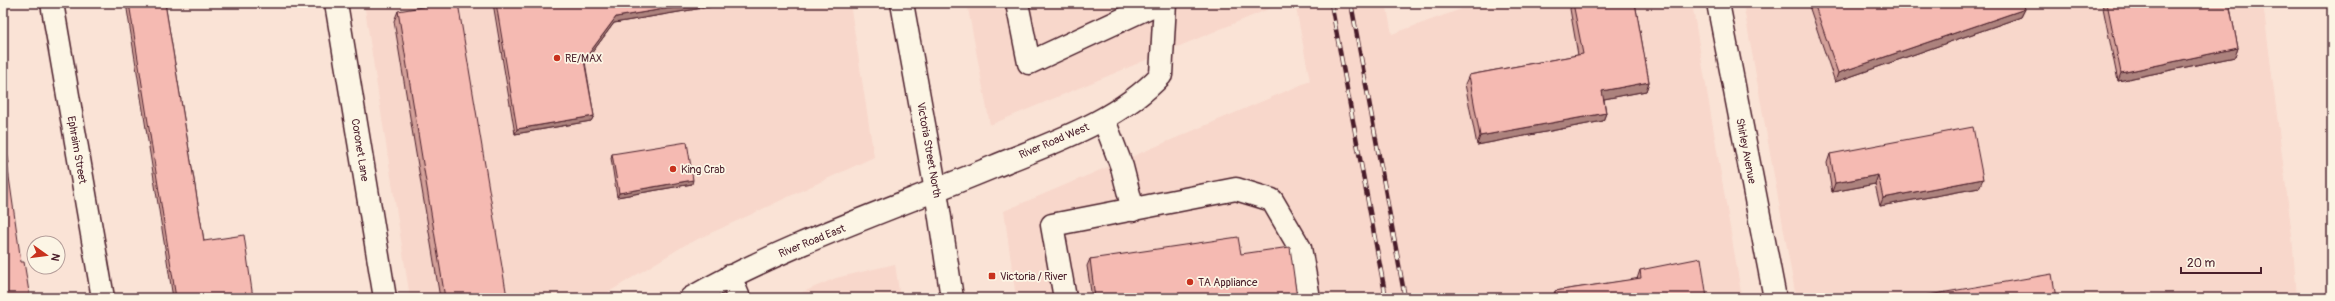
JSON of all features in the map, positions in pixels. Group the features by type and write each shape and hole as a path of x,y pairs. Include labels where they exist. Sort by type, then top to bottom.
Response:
{"street":[{"name":"Ephraim Street","path":"52,3 103,298"},
{"name":"Coronet Lane","path":"336,3 385,298"},
{"name":"Victoria Street North","path":"902,3 936,191 952,298"},
{"path":"1017,3 1029,63 1158,3"},
{"name":"River Road West","path":"936,191 1104,120 1146,92 1161,76 1165,3"},
{"name":"Shirley Avenue","path":"1718,3 1775,298"},
{"path":"1104,120 1122,167 1132,210"},
{"path":"1065,298 1052,226 1236,189 1272,200 1300,248 1309,298"},
{"name":"River Road East","path":"690,298 730,276 936,191"},
{"path":"730,276 739,298"}],"shaded area":[{"path":"364,3 850,3 874,157 685,245 599,298 410,298"},
{"path":"967,3 1283,3 990,125"},
{"path":"1295,3 1386,3 1392,34 1478,3 1692,3 1742,298 1016,298 1004,211 1310,81"},
{"path":"1743,3 2263,3 2292,235 2297,298 1796,298"},
{"path":"895,264 900,298 789,298 836,278"}],"building":[{"path":"129,3 165,3 204,241 244,235 253,298 176,298"},
{"path":"446,3 458,3 507,297 502,298 445,298 398,11"},
{"path":"496,3 700,3 616,17 584,60 594,116 517,129"},
{"path":"1573,3 1635,3 1649,82 1602,91 1606,113 1480,136 1469,75 1583,54"},
{"path":"1814,3 2023,3 2025,9 1838,73"},
{"path":"2107,3 2229,3 2238,48 2121,73"},
{"path":"1973,127 1983,179 1883,198 1878,175 1835,183 1830,154"},
{"path":"3,139 9,163 7,163 21,262 24,262 30,298 3,298"},
{"path":"687,142 693,180 619,193 612,154"},
{"name":"TA Appliance","path":"1238,237 1241,254 1290,247 1297,298 1095,298 1090,259"},
{"path":"1701,258 1707,298 1556,298 1555,291 1641,278 1640,270"},
{"path":"2052,274 2056,298 1911,298"}],"railway":[{"path":"1331,3 1386,298"},
{"path":"1351,3 1405,298"}],"place":[{"name":"RE/MAX","path":"557,58"},
{"name":"King Crab","path":"673,169"},
{"name":"Victoria / River","path":"992,276"},
{"name":"TA Appliance","path":"1190,282"}]}
